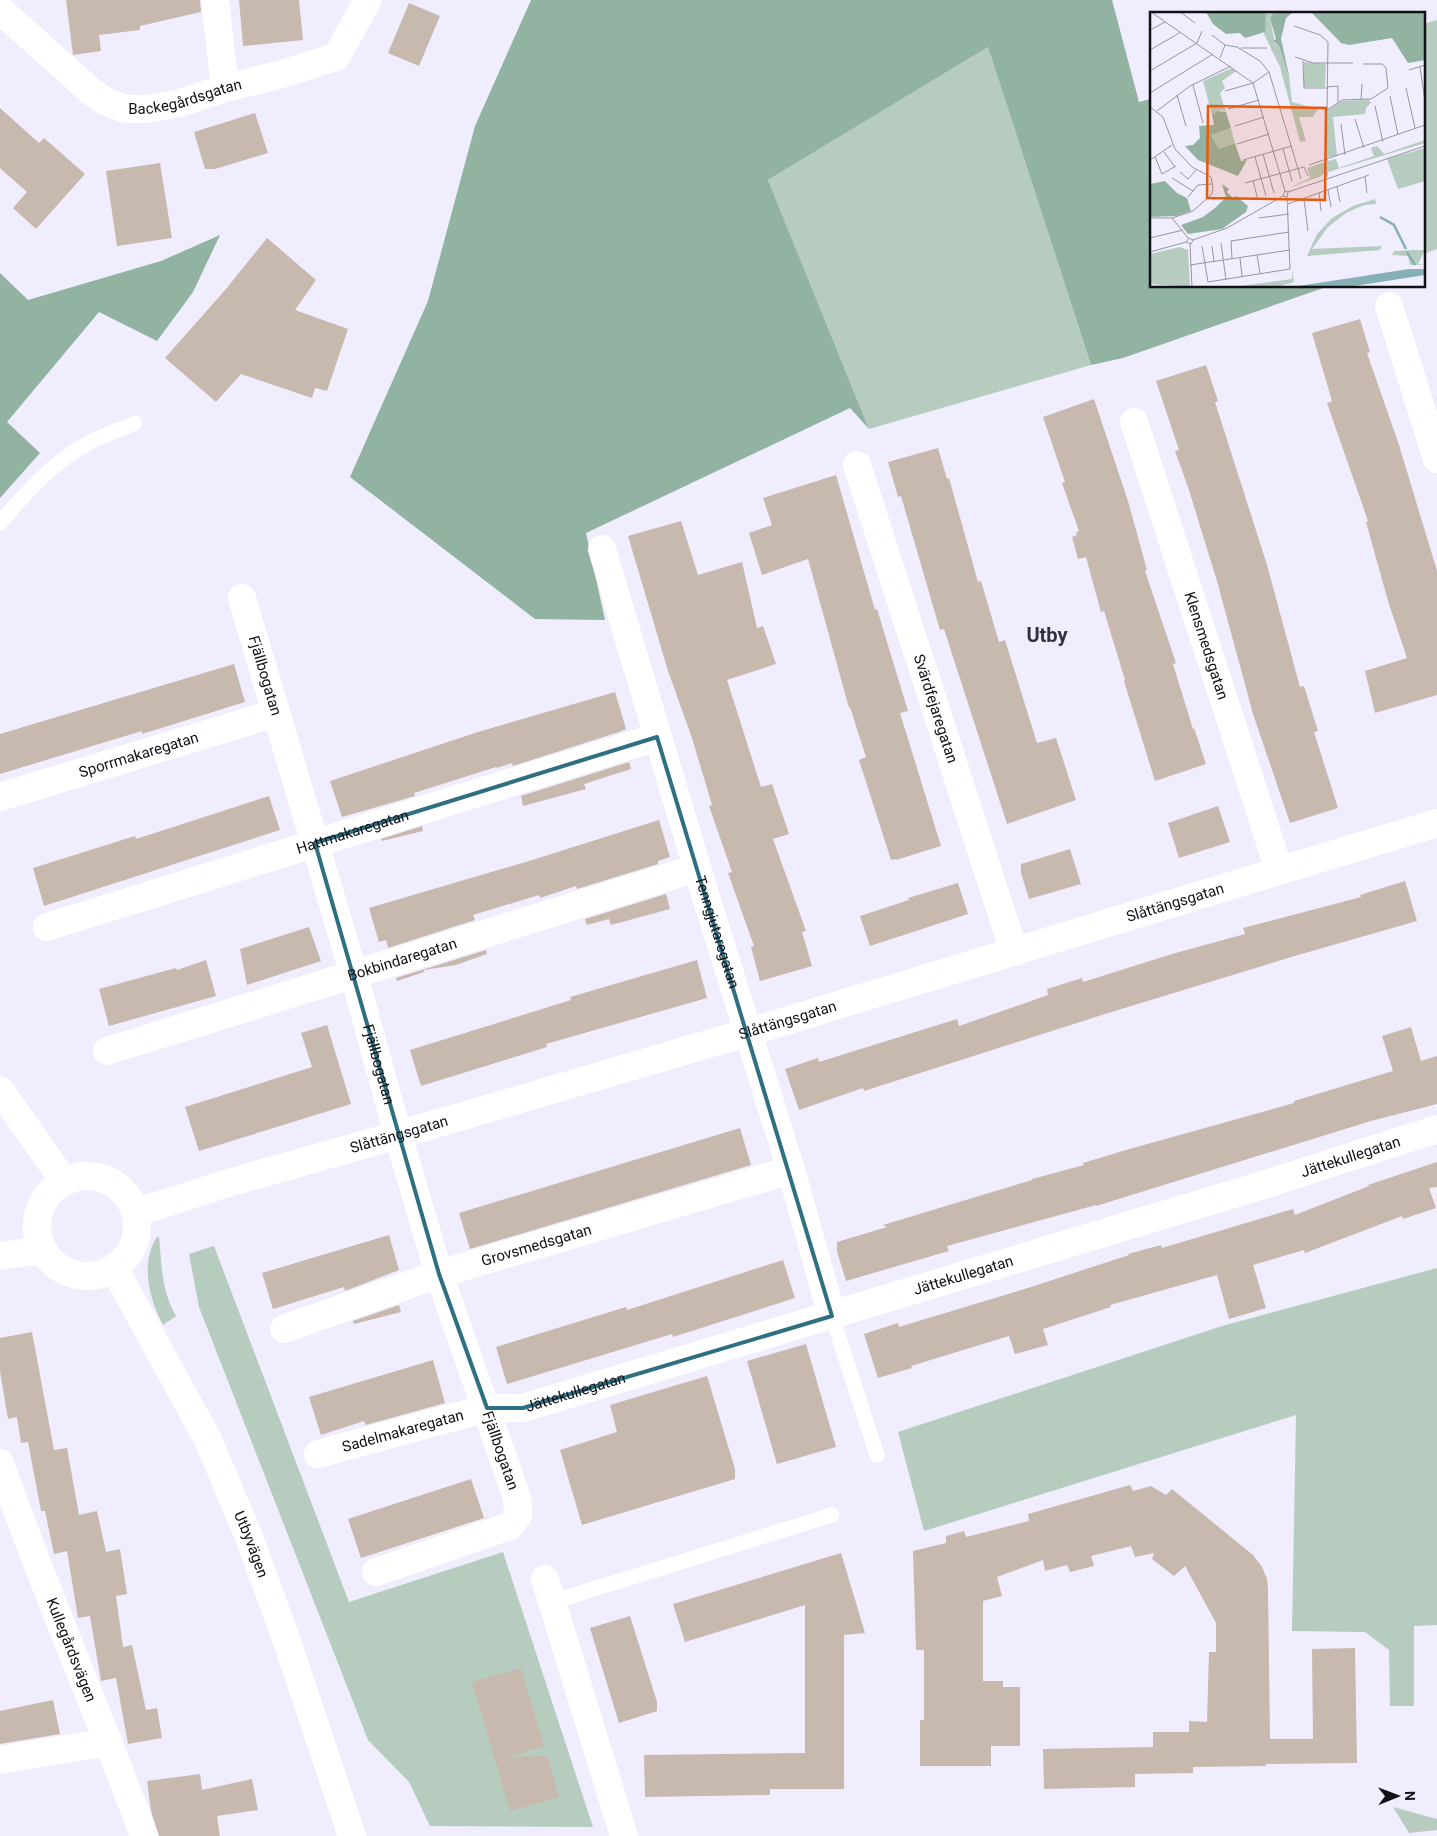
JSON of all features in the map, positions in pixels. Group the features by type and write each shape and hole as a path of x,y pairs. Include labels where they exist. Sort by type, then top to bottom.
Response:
{"street":[{"path":"215,0 225,88"},
{"name":"Backegårdsgatan","path":"0,10 92,93 107,102 126,109 147,109 180,103 225,88 279,75 336,57 368,0"},
{"path":"1390,306 1437,459"},
{"name":"Klensmedsgatan","path":"1134,422 1279,870"},
{"name":"Svärdfejaregatan","path":"857,465 1014,952"},
{"name":"Tenngjutaregatan","path":"602,549 696,868 791,1170 832,1316"},
{"name":"Fjällbogatan","path":"242,598 354,975 398,1136 439,1274 517,1498 518,1515 510,1526 376,1572"},
{"name":"Sporrmakaregatan","path":"0,797 276,713"},
{"name":"Hattmakaregatan","path":"47,927 657,737"},
{"name":"Slåttängsgatan","path":"135,1211 398,1136 749,1032 1437,823"},
{"name":"Bokbindaregatan","path":"107,1050 696,868"},
{"path":"0,1090 64,1181"},
{"name":"Jättekullegatan","path":"487,1408 523,1408 1252,1188 1437,1129"},
{"name":"Grovsmedsgatan","path":"284,1329 439,1274 791,1170"},
{"path":"85,1176 107,1180 124,1192 135,1211 136,1239 128,1256 114,1268 103,1273 92,1276 80,1276 59,1267 43,1250 38,1234 38,1217 47,1196 64,1181 85,1176"},
{"path":"0,1256 43,1250"},
{"name":"Utbyvägen","path":"114,1268 208,1440 249,1537 287,1642 352,1836"},
{"name":"Sadelmakaregatan","path":"318,1454 487,1408"},
{"name":"Kullegårdsvägen","path":"0,1463 8,1512 109,1742 144,1836"},
{"path":"549,1590 624,1836"},
{"path":"0,1760 109,1742"}],"lane":[{"path":"0,523 17,503 55,467 85,445 135,423"},
{"path":"832,1316 877,1455"},
{"path":"549,1590 832,1515"}],"highlighted area":[{"path":"657,737 832,1316 523,1408 487,1408 439,1274 315,843"}],"green space":[{"path":"531,0 1112,0 1139,102 1150,99 1150,288 1323,288 1123,358 1091,365 988,47 768,180 869,429 850,408 586,533 605,620 535,619 350,477 428,301 475,126"},
{"path":"1437,20 1437,249 1424,254 1424,24"},
{"path":"988,47 1091,365 869,429 768,180"},
{"path":"220,235 193,292 157,341 99,312 7,422 40,453 0,498 0,273 28,300 161,261"},
{"path":"157,1237 159,1237 167,1297 176,1316 163,1325 150,1293 148,1281 149,1258"},
{"path":"214,1246 349,1602 503,1552 593,1827 430,1826 409,1782 368,1740 199,1307 189,1254"},
{"path":"1437,1268 1437,1625 1414,1626 1414,1706 1390,1706 1389,1650 1365,1632 1292,1631 1296,1415 924,1531 898,1432 1222,1326"},
{"path":"1393,1807 1437,1819 1437,1830 1409,1833"}],"building":[{"path":"66,0 200,0 201,12 140,26 140,30 99,35 101,51 73,55"},
{"path":"239,0 299,0 303,40 243,46"},
{"path":"409,3 440,16 419,66 388,53"},
{"path":"0,108 39,143 44,138 85,174 36,229 13,208 27,192 0,168"},
{"path":"255,113 268,153 215,169 205,169 194,132"},
{"path":"160,163 172,238 117,246 106,171"},
{"path":"267,238 316,280 295,310 348,329 327,391 315,388 312,398 241,374 216,402 165,358 226,289"},
{"path":"1360,319 1370,352 1367,353 1399,445 1437,571 1437,695 1375,713 1365,671 1407,658 1388,601 1366,522 1368,521 1327,403 1332,401 1312,333"},
{"path":"1206,365 1218,401 1215,402 1267,565 1300,687 1304,686 1318,731 1314,732 1338,808 1290,823 1253,714 1217,581 1175,451 1179,450 1156,381"},
{"path":"1094,399 1128,501 1147,570 1145,571 1176,663 1173,664 1193,729 1206,764 1155,781 1104,611 1101,612 1086,557 1078,559 1072,537 1077,535 1076,532 1079,531 1062,483 1065,482 1043,417"},
{"path":"938,448 947,479 949,478 978,582 981,581 999,642 1005,640 1037,743 1056,738 1076,800 1007,824 944,629 940,630 901,496 898,497 888,462"},
{"path":"836,475 875,610 877,609 908,711 900,713 941,846 896,860 891,860 859,760 866,757 849,708 808,559 762,575 749,533 772,525 763,498"},
{"path":"681,521 698,575 742,562 757,628 763,626 776,664 727,680 761,787 772,784 789,834 773,839 806,931 802,932 812,966 760,981 751,947 754,946 728,873 732,872 709,806 712,805 692,738 668,671 628,536"},
{"path":"234,664 245,702 142,734 142,731 0,774 0,734"},
{"path":"615,692 626,729 513,766 512,763 496,767 414,793 415,796 342,817 330,781 478,732"},
{"path":"629,762 631,769 584,784 586,789 523,806 521,796"},
{"path":"269,796 280,830 44,906 33,868 135,836 136,839"},
{"path":"1218,806 1230,842 1179,858 1168,823"},
{"path":"659,820 670,857 658,861 658,864 577,889 576,886 540,898 539,895 473,915 475,920 388,948 386,940 379,942 369,908"},
{"path":"422,826 423,831 382,841 381,839"},
{"path":"1070,849 1081,884 1029,899 1021,873 1021,864"},
{"path":"1405,881 1417,921 1105,1014 864,1091 863,1088 799,1110 785,1069 818,1058 819,1062 957,1019 959,1026 1048,995 1047,989 1082,978 1083,982 1172,954 1245,934 1243,928 1361,897 1360,895"},
{"path":"958,883 968,914 870,946 860,916 909,900 908,898"},
{"path":"666,894 670,909 611,925 609,919 587,925 585,919"},
{"path":"309,927 321,961 247,985 240,949"},
{"path":"486,950 487,954 456,965 424,970 424,972 397,981 396,978"},
{"path":"206,960 216,996 109,1026 99,989 176,968 177,970"},
{"path":"697,960 707,998 546,1044 547,1047 421,1086 410,1050 571,1000 570,997"},
{"path":"327,1025 351,1104 199,1151 185,1107 312,1067 301,1033"},
{"path":"1411,1027 1421,1061 1437,1056 1437,1104 1371,1121 1096,1206 947,1246 949,1251 846,1281 837,1251 837,1242 887,1227 883,1225 1084,1165 1083,1163 1294,1103 1294,1101 1393,1071 1382,1036"},
{"path":"740,1128 751,1165 470,1249 459,1213"},
{"path":"1437,1162 1437,1187 1429,1188 1436,1208 1403,1219 1402,1216 1305,1253 1304,1250 1253,1265 1266,1308 1229,1319 1217,1275 1110,1305 1111,1307 1043,1329 1048,1345 1015,1354 1009,1336 878,1378 864,1334 898,1323 899,1327 1031,1287 1128,1254 1161,1245 1162,1248 1293,1209 1295,1215 1368,1185"},
{"path":"389,1235 399,1270 345,1291 344,1287 273,1309 262,1273"},
{"path":"783,1260 795,1298 673,1337 672,1334 507,1384 496,1347 626,1307 627,1310"},
{"path":"399,1305 401,1312 354,1324 353,1321"},
{"path":"32,1332 54,1450 67,1448 79,1515 97,1511 106,1552 120,1549 127,1594 116,1596 123,1647 132,1645 146,1710 157,1708 162,1738 128,1744 116,1678 101,1681 90,1616 78,1618 67,1551 54,1554 45,1511 41,1511 28,1442 21,1443 17,1417 8,1419 0,1371 0,1338"},
{"path":"806,1344 836,1447 777,1464 747,1361"},
{"path":"433,1360 445,1403 366,1425 364,1421 321,1435 309,1397"},
{"path":"707,1376 735,1469 735,1479 582,1525 560,1450 617,1432 610,1405"},
{"path":"471,1479 484,1518 361,1558 348,1519"},
{"path":"1130,1485 1133,1491 1151,1486 1166,1495 1172,1489 1253,1555 1262,1567 1267,1579 1268,1589 1270,1739 1313,1739 1312,1649 1355,1648 1357,1763 1193,1767 1193,1773 1135,1774 1135,1787 1044,1789 1043,1749 1153,1747 1153,1732 1189,1732 1189,1721 1207,1722 1209,1652 1216,1652 1216,1623 1185,1566 1174,1576 1152,1559 1154,1553 1135,1557 1131,1546 1091,1556 1094,1566 1070,1572 1067,1565 1045,1571 1043,1560 997,1577 1002,1596 983,1601 983,1681 1003,1681 1003,1687 1020,1687 1020,1746 991,1746 991,1766 920,1766 920,1720 924,1720 924,1650 916,1650 913,1551 946,1543 946,1536 964,1531 966,1537 1029,1521 1028,1514"},
{"path":"841,1553 865,1633 844,1635 844,1789 770,1789 770,1795 645,1797 644,1755 805,1753 805,1605 685,1642 673,1604"},
{"path":"630,1616 657,1702 657,1711 619,1723 590,1628"},
{"path":"521,1668 544,1746 508,1757 547,1756 559,1797 510,1811 472,1682"},
{"path":"53,1700 60,1734 0,1744 0,1711"},
{"path":"200,1774 202,1790 252,1779 258,1810 217,1816 220,1836 159,1836 151,1811 147,1781"}],"district":[{"name":"Utby","path":"1047,635"}]}
